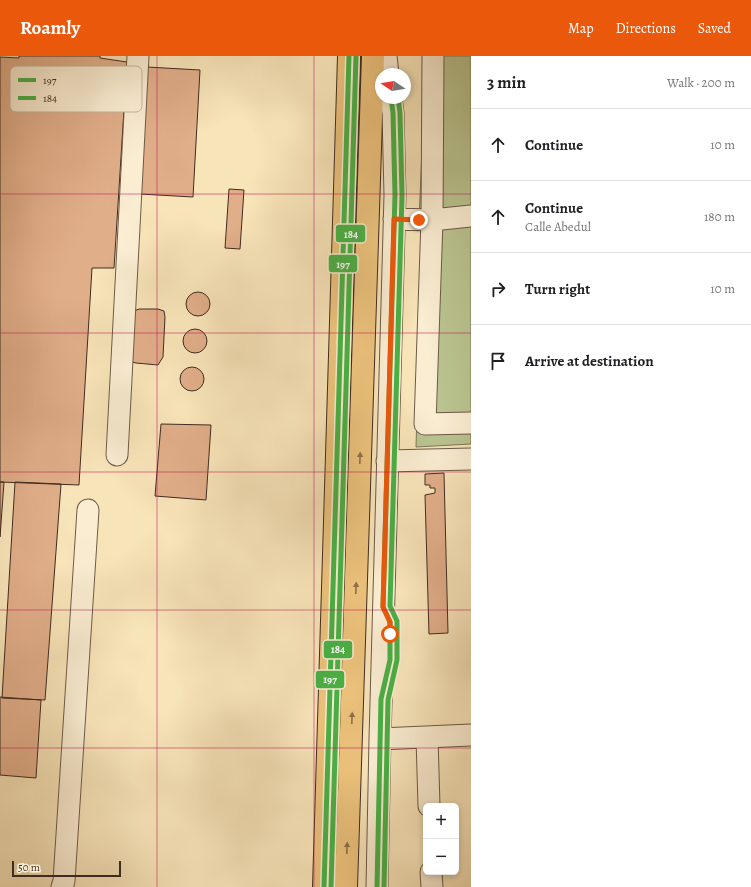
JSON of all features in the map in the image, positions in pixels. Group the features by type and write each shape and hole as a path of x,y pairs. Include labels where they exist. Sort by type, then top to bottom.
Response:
{"highway":[{"path":"324,887 349,56"},
{"path":"346,887 372,56"}],"street":[{"path":"137,66 138,56"},
{"path":"386,56 387,68"},
{"path":"433,56 432,220 425,424 471,423"},
{"path":"377,886 383,607 395,194 392,104"},
{"path":"117,455 135,112"},
{"path":"394,219 432,220 471,216"},
{"path":"387,461 471,459"},
{"path":"62,887 66,865 88,510"},
{"path":"380,738 471,735"},
{"path":"427,737 429,803"},
{"path":"431,875 432,887"}],"green space":[{"path":"426,56 471,56 471,444 416,447 422,241 419,220"}],"building":[{"path":"19,56 100,56 100,58 127,62 127,66 10,66 10,112 124,112 114,268 92,268 79,485 0,482 0,57 19,58"},
{"path":"147,67 200,70 193,197 140,194"},
{"path":"229,189 244,190 240,249 225,248"},
{"path":"198,292 207,295 210,304 207,313 198,316 189,313 186,304 189,295"},
{"path":"139,309 158,309 164,311 163,357 158,365 132,362 134,311"},
{"path":"195,329 204,332 207,341 204,350 195,353 186,350 183,341 186,332"},
{"path":"192,367 201,370 204,379 201,388 192,391 183,388 180,379 183,370"},
{"path":"161,424 211,425 206,500 155,496"},
{"path":"444,473 448,633 429,634 425,495 435,493 435,488 430,488 430,485 425,485 425,474"},
{"path":"0,482 4,482 0,537"},
{"path":"15,482 61,484 45,700 2,698"},
{"path":"0,697 41,700 36,778 0,775"}],"transit line":[{"name":"197","path":"324,887 349,56"},
{"name":"184","path":"331,887 356,56"},
{"name":"197","path":"377,887 381,699 390,660 390,622 383,607 395,195 392,104"},
{"name":"184","path":"384,887 388,700 397,660 397,621 390,606 402,195 399,104"}],"route":[{"path":"390,634 390,622 383,607 394,219 419,220"}]}
